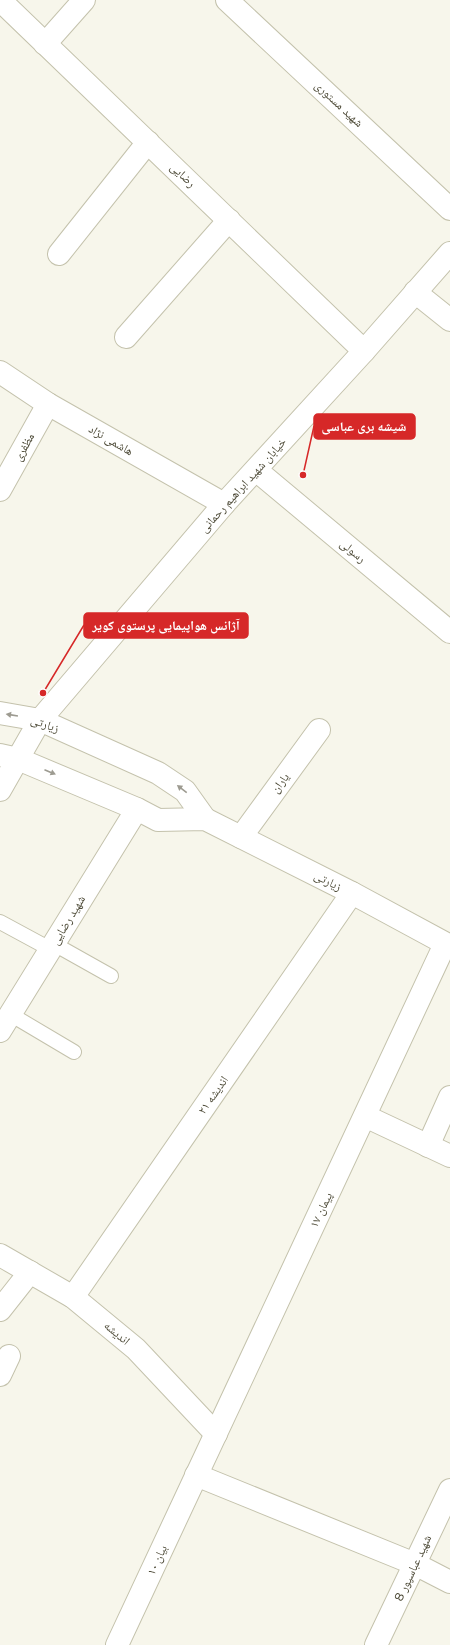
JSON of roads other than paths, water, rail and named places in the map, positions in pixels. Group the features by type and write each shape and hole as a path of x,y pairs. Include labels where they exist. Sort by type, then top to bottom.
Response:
{"street":[{"name":"رضایی","path":"0,0 364,351"},
{"path":"45,44 84,0"},
{"name":"شهید مستوری","path":"227,0 450,209"},
{"path":"59,254 148,142"},
{"path":"126,337 229,220"},
{"name":"خیابان شهید ابراهیم رحمانی","path":"0,790 9,757 40,720 224,504 364,351 450,253"},
{"path":"415,292 450,320"},
{"name":"هاشمی نژاد","path":"0,372 48,404 224,504"},
{"name":"مظفری","path":"0,490 48,404"},
{"name":"رسولی","path":"256,470 450,632"},
{"name":"زیارتی","path":"0,713 40,720 158,773 186,791 205,819"},
{"name":"یاران","path":"241,837 319,730"},
{"name":"زیارتی","path":"9,757 137,809 158,820 205,819 352,893 448,945"},
{"name":"شهید رضایی","path":"5,1022 137,809"},
{"name":"اندیشه ۲۱","path":"73,1297 352,893"},
{"name":"پیمان ۱۷","path":"196,1475 365,1116 448,945"},
{"path":"428,1146 450,1097"},
{"path":"365,1116 450,1156"},
{"name":"اندیشه","path":"0,1255 73,1297 136,1349 216,1434"},
{"path":"0,1310 30,1272"},
{"path":"196,1475 415,1564 450,1582"},
{"name":"بیان ۱۰","path":"117,1645 196,1475"},
{"name":"شهید عباسپور 8","path":"376,1645 450,1490"}],"lane":[{"path":"0,922 111,976"},
{"path":"5,1022 74,1052"}],"place":[{"name":"شیشه بری عباسی","path":"303,475"},
{"name":"آژانس هواپیمایی پرستوی کویر","path":"43,693"}]}
